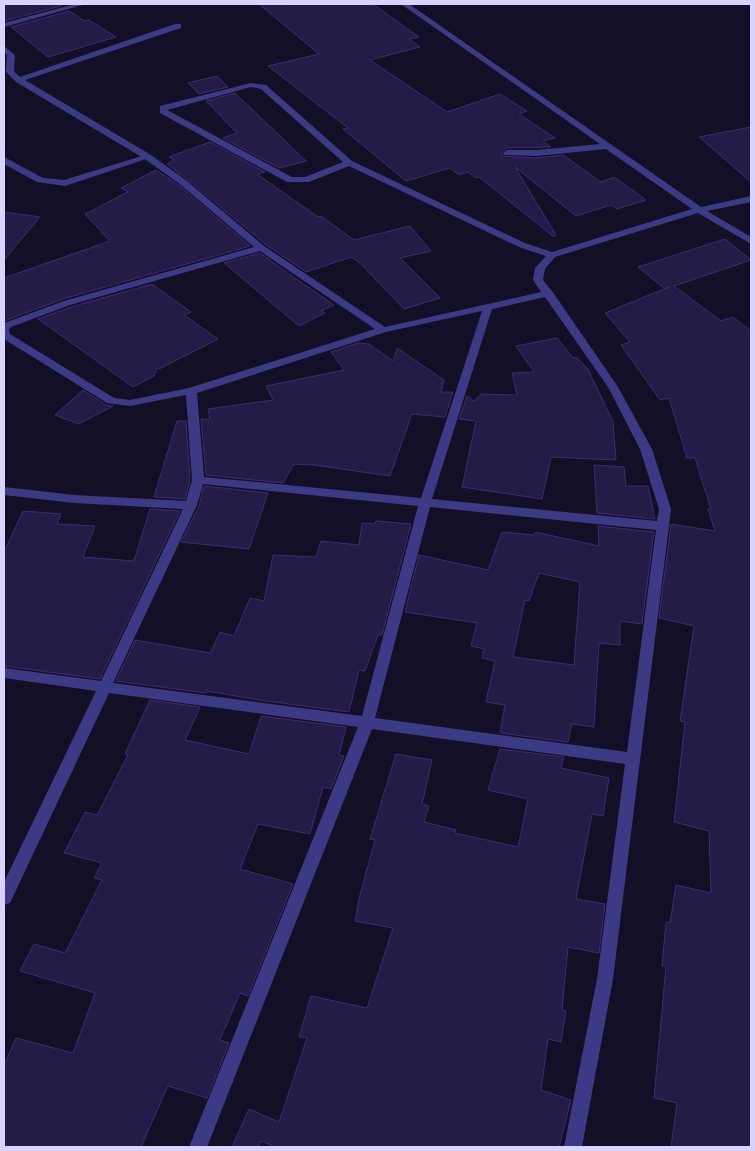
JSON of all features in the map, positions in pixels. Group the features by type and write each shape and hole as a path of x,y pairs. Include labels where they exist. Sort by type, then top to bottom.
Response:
{"street":[{"path":"4,25 82,4"},
{"path":"405,4 699,210 751,241"},
{"path":"19,80 178,26"},
{"path":"4,48 11,55 10,72 19,80 148,157 184,183 261,248 383,330"},
{"path":"349,163 306,180 290,180 163,111 163,108 251,85 258,85 263,87 349,163 522,245 552,255"},
{"path":"507,153 537,153 609,146"},
{"path":"4,160 36,180 51,184 65,183 148,157"},
{"path":"573,1147 604,979 634,760 665,509 646,449 613,387 549,293 538,280 540,268 552,255 699,210 751,199"},
{"path":"261,248 47,310 7,325 4,331 5,335 111,401 130,403 191,391 383,330 549,293"},
{"path":"198,1147 366,723 425,503 488,306"},
{"path":"4,898 192,504 198,480 191,391"},
{"path":"198,480 663,526"},
{"path":"4,491 74,499 192,504"},
{"path":"4,673 634,760"}],"building":[{"path":"4,4 58,4 61,6 4,21"},
{"path":"259,4 373,4 419,37 409,39 420,47 370,60 447,112 500,94 527,111 519,114 555,138 543,141 551,147 507,148 501,153 502,156 537,158 563,155 601,182 614,177 646,200 617,209 611,205 576,216 515,167 556,235 554,237 479,177 476,178 468,172 459,175 450,168 406,181 343,129 348,128 268,66 319,54"},
{"path":"69,11 85,21 89,20 116,37 48,57 11,27"},
{"path":"217,76 228,87 199,94 188,83"},
{"path":"235,93 306,161 279,168 223,138 237,133 206,101"},
{"path":"751,127 751,182 699,137"},
{"path":"210,142 265,172 257,174 354,240 410,226 431,251 400,258 440,298 404,309 360,263 351,257 306,272 265,244 167,164 174,160 169,157"},
{"path":"156,170 180,186 250,246 63,299 4,321 4,278 110,241 85,214 128,192 121,188"},
{"path":"4,212 40,217 4,260"},
{"path":"725,239 751,260 674,286 721,321 733,317 751,331 751,1147 671,1147 677,1103 654,1098 666,966 662,966 666,922 670,923 676,885 711,893 709,831 674,822 685,722 680,721 694,626 659,618 671,524 715,531 708,509 711,509 695,458 687,458 669,398 660,400 621,345 630,342 605,313 665,289 638,267"},
{"path":"260,253 334,305 321,311 325,313 299,326 224,263"},
{"path":"152,284 191,312 184,315 218,339 159,369 157,368 154,376 133,387 38,319 71,307"},
{"path":"557,338 573,358 576,357 588,369 613,422 616,460 551,457 542,499 462,487 476,421 459,419 467,396 474,401 481,394 517,395 512,373 534,372 516,346"},
{"path":"358,343 369,344 393,361 397,348 444,380 441,392 453,392 445,417 412,414 390,476 294,464 283,483 206,475 201,419 210,419 208,409 273,400 266,386 344,370 331,352"},
{"path":"83,390 106,405 113,406 79,424 55,415"},
{"path":"177,421 186,421 190,480 185,499 154,497"},
{"path":"594,465 624,467 626,486 648,486 655,519 597,513"},
{"path":"204,486 268,493 249,549 181,542 199,506"},
{"path":"150,509 180,511 100,679 4,666 4,552 23,511 61,514 57,524 95,526 83,557 134,561"},
{"path":"376,521 411,524 382,635 378,635 365,671 359,670 349,712 207,691 206,693 116,681 135,640 210,653 220,632 234,636 250,598 264,601 273,555 316,557 321,541 359,545 362,523 375,524"},
{"path":"598,526 654,532 642,624 620,621 620,645 599,643 594,727 572,724 568,742 500,733 505,705 486,702 495,661 482,658 484,649 471,646 477,623 405,612 419,555 488,570 502,532 534,535 535,532 599,546","holes":["539,573 580,582 574,665 513,657 525,600 529,601"]},
{"path":"150,700 200,707 185,740 249,754 261,716 346,727 339,755 344,756 331,789 323,787 310,834 258,824 240,869 293,884 248,996 240,993 220,1040 229,1043 207,1098 168,1086 141,1147 4,1147 4,1065 16,1038 73,1053 95,993 20,971 34,944 65,953 102,880 94,878 102,863 64,853 85,812 97,815 128,755 125,754"},
{"path":"500,749 564,757 561,768 609,778 603,816 592,814 576,899 605,904 599,953 568,947 562,1010 566,1011 561,1042 548,1039 541,1090 571,1100 559,1147 270,1147 271,1145 261,1141 258,1147 232,1147 249,1109 279,1122 307,1038 299,1037 311,996 367,1008 393,928 355,921 375,840 370,839 396,754 432,760 422,804 429,806 424,822 456,830 455,833 518,847 528,799 488,790"}]}
